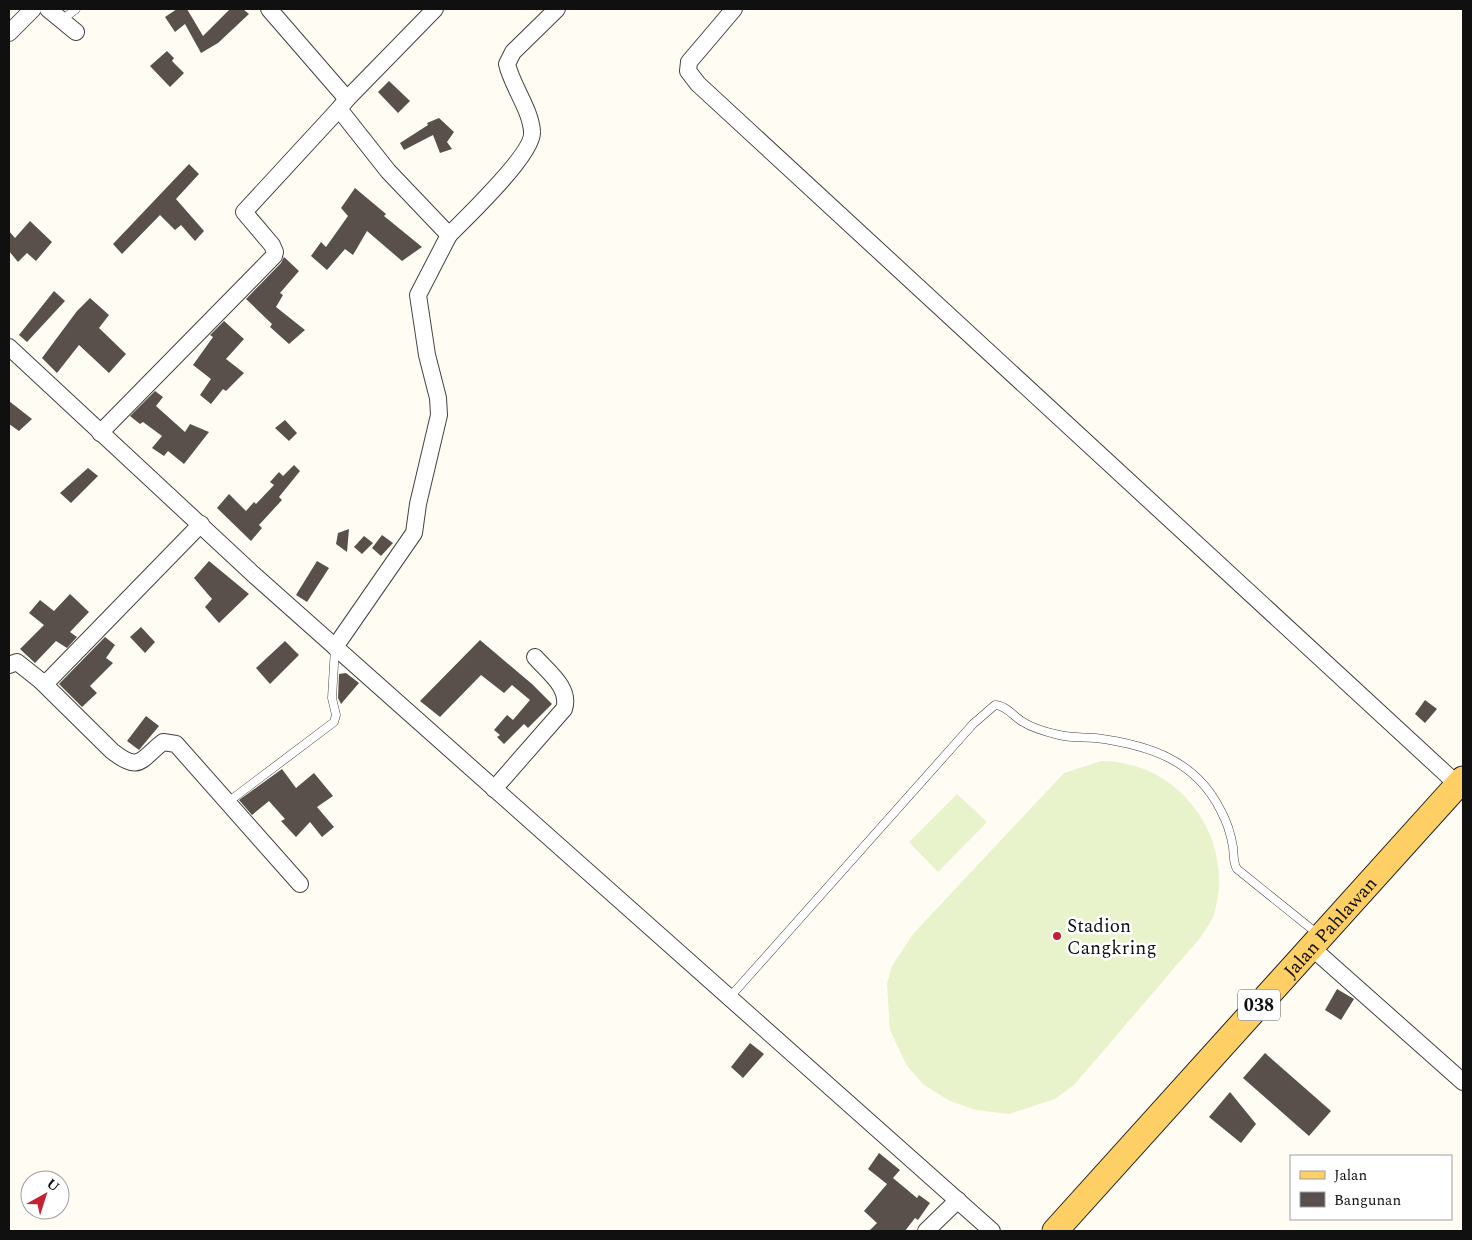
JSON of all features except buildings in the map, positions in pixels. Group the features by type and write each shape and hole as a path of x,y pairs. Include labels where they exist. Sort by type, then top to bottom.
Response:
{"main road":[{"name":"Jalan Pahlawan","path":"1055,1231 1461,782"}],"street":[{"path":"9,33 33,9"},
{"path":"48,9 76,32"},
{"path":"269,9 343,104 388,171 449,235"},
{"path":"100,433 274,256 275,252 272,245 244,212 343,104 436,9"},
{"path":"335,646 414,533 418,504 439,415 438,398 428,362 418,295 449,235 505,176 531,139 532,127 508,64 513,52 557,9"},
{"path":"734,9 689,62 688,71 698,84 1461,782"},
{"path":"9,347 100,433 494,789 992,1231"},
{"path":"41,681 45,682 50,679 201,524"},
{"path":"494,789 564,709 567,701 563,689 534,657"},
{"path":"9,665 17,662 41,681 112,751 125,761 136,764 163,742 176,744 300,884"},
{"path":"1316,942 1463,1082"},
{"path":"926,1231 958,1200"}],"lane":[{"path":"62,20 76,9"},
{"path":"228,802 334,722 336,716 332,698 335,646"},
{"path":"729,998 973,724 995,705 1000,705 1022,722 1037,729 1073,738 1093,738 1134,744 1152,749 1180,764 1205,787 1220,809 1230,832 1237,869 1316,942"}],"green space":[{"name":"Stadion Cangkring","path":"1101,761 1129,764 1155,774 1178,790 1196,809 1209,833 1217,858 1219,886 1213,917 1200,938 1074,1085 1055,1099 1009,1114 976,1110 950,1101 924,1085 907,1066 890,1030 887,984 892,966 913,934 1064,773"},
{"path":"957,794 987,822 938,872 909,842"}],"place":[{"name":"Stadion Cangkring","path":"1057,936"}]}
